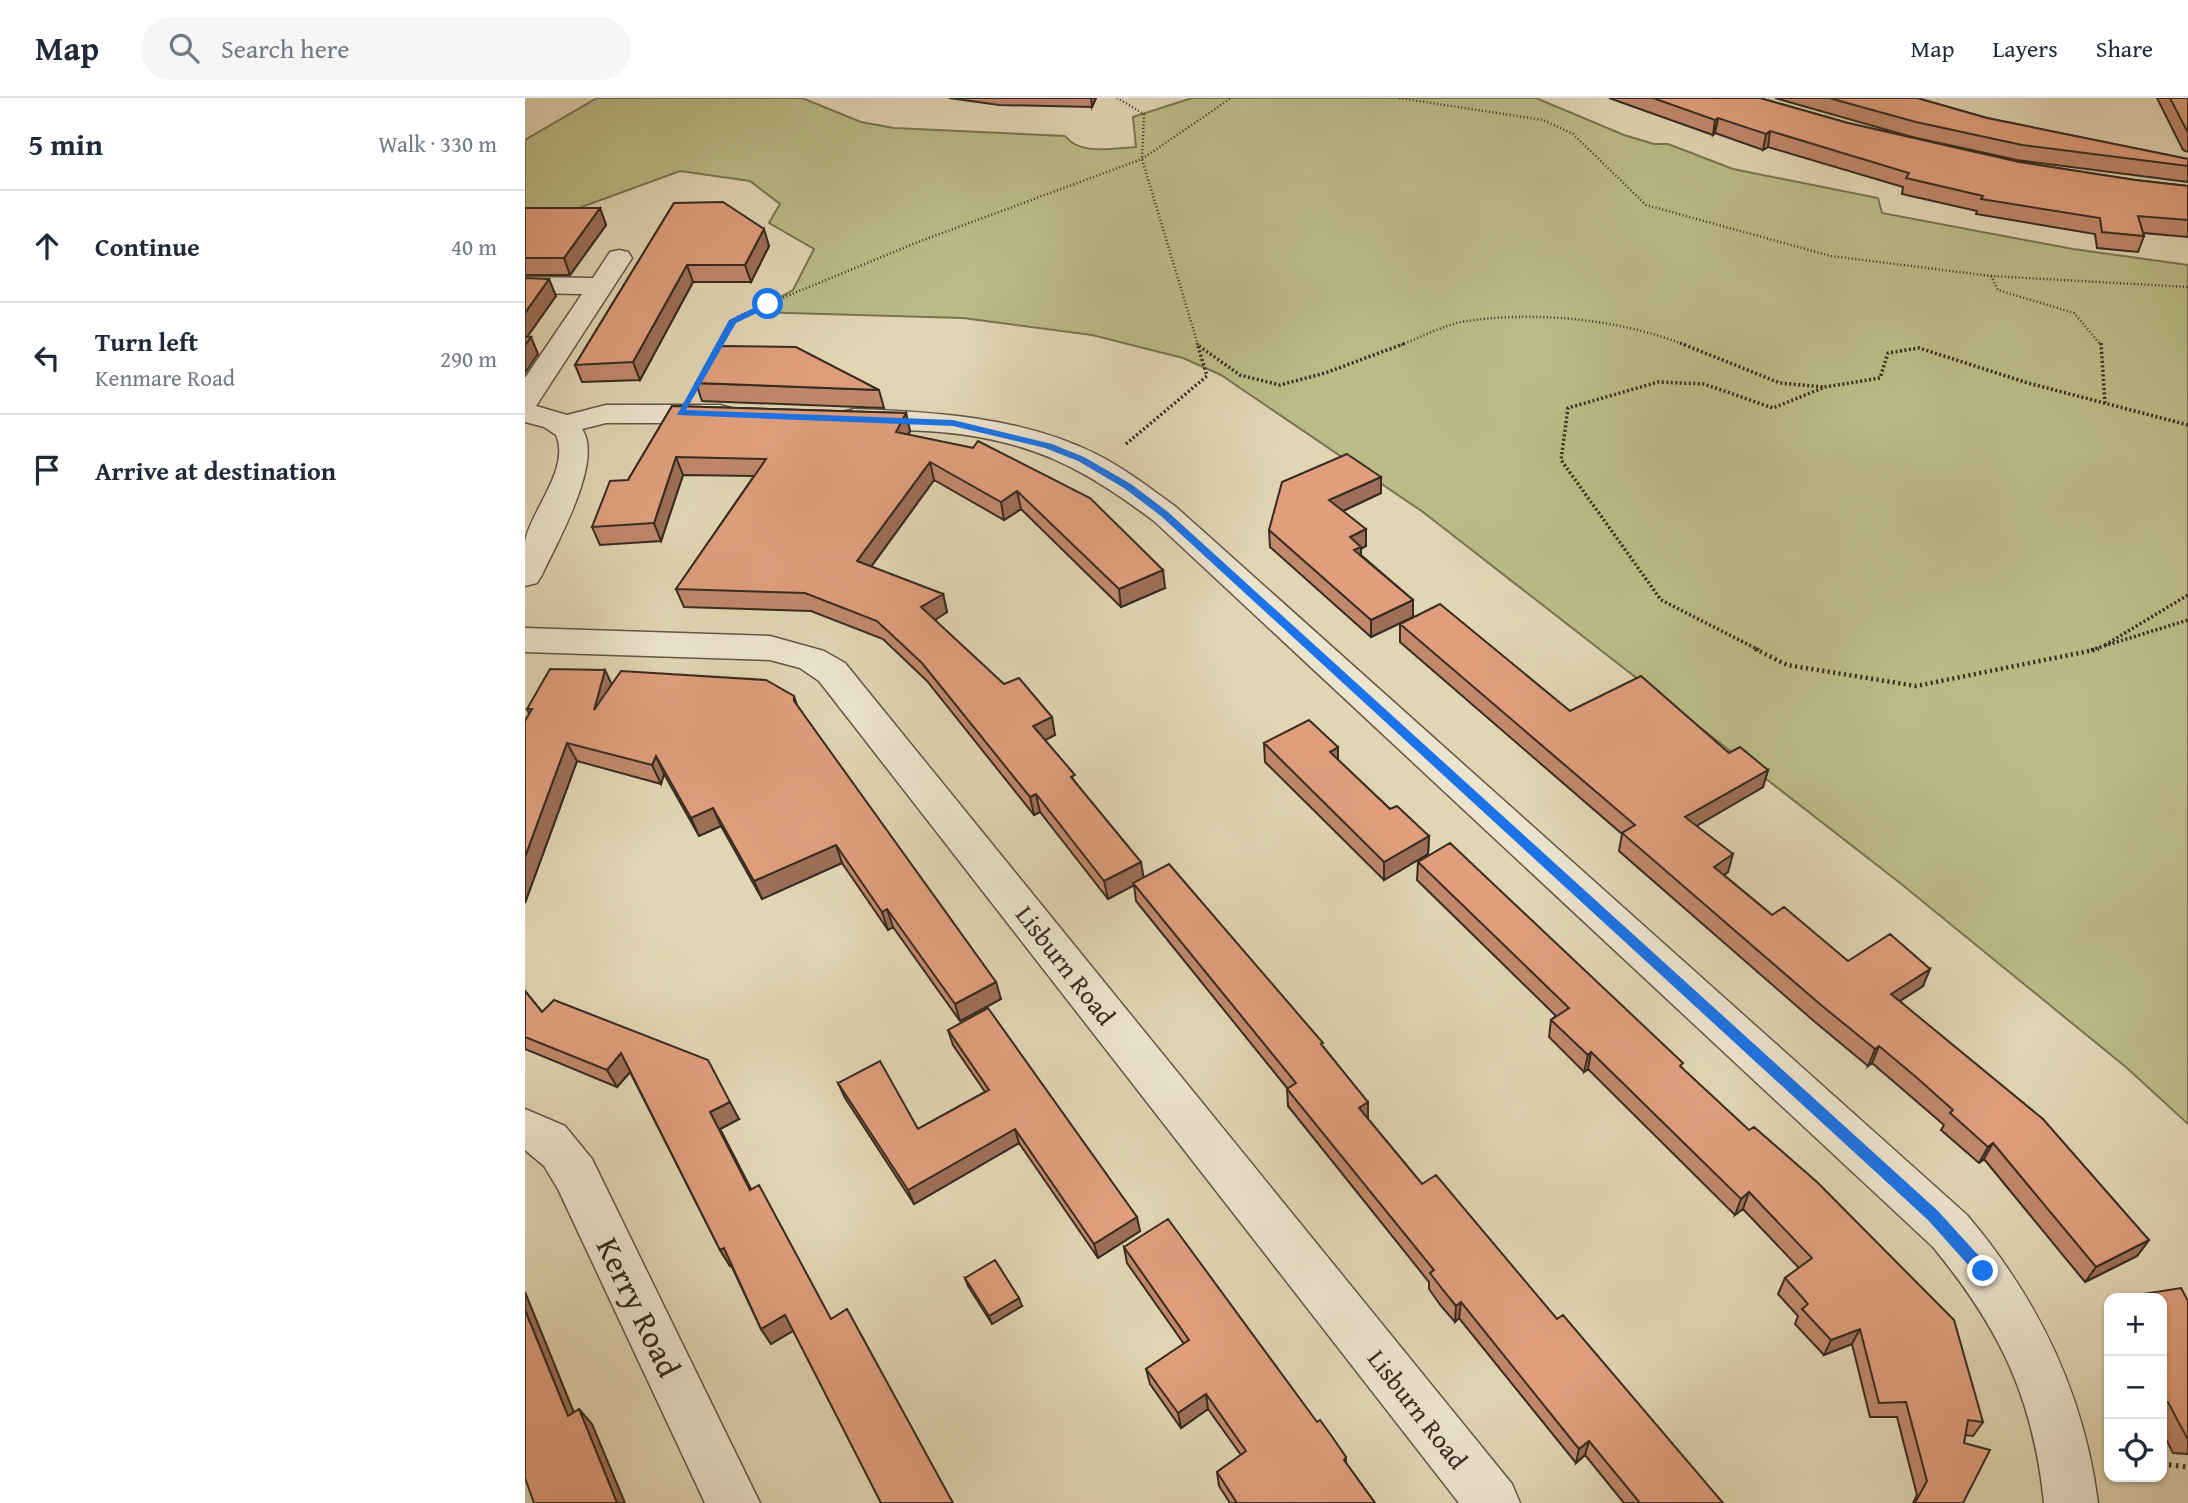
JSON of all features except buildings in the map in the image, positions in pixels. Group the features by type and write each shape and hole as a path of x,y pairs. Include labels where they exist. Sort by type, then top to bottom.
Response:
{"street":[{"path":"525,400 619,258"},
{"path":"525,285 600,286"},
{"path":"525,414 543,416 563,425 574,440 575,447 572,467 525,575"},
{"path":"563,425 596,415 761,415"},
{"path":"815,417 953,423 1023,438 1098,467 1165,514 1949,1231 1999,1293 2028,1344 2052,1410 2064,1456 2071,1503"},
{"name":"Lisburn Road","path":"525,640 770,648 800,654 832,673 1493,1503"},
{"name":"Kerry Road","path":"525,1129 547,1138 558,1147 575,1174 733,1503"}],"path":[{"path":"1098,467 1207,376 1143,159 1144,114 1117,98"},
{"path":"680,413 727,328 739,316 918,242 1143,159 1231,98"},
{"path":"1399,98 1543,120 1573,134 1646,205 1831,256 1991,276 2188,287"},
{"path":"1991,276 1998,290 2074,313 2101,342 2105,403"},
{"path":"1199,346 1240,375 1280,385 1325,373 1465,321 1539,317 1603,324 1663,336 1780,383 1825,387"},
{"path":"2188,425 1919,348 1888,353 1880,378 1825,387 1773,408 1704,384 1658,382 1568,408 1561,460 1661,600 1787,664 1916,686 2098,649 2188,620"},
{"path":"2098,649 2188,595"},
{"path":"2167,1465 2188,1467"}],"green space":[{"path":"597,98 802,98 861,122 894,128 1065,136 1079,146 1098,149 1136,147 1133,117 1192,98 1536,98 1624,135 1654,144 1668,144 1733,169 1878,198 1882,213 2073,249 2188,265 2188,1124 2127,1068 1900,883 1423,512 1221,375 1183,358 1092,335 963,318 754,312 793,290 814,249 769,223 780,204 750,181 680,171 557,216 525,216 525,140"}],"route":[{"path":"768,304 739,316 727,328 680,413 953,423 1048,446 1098,467 1127,486 1165,514 1933,1215 1968,1251 1983,1271"}]}
